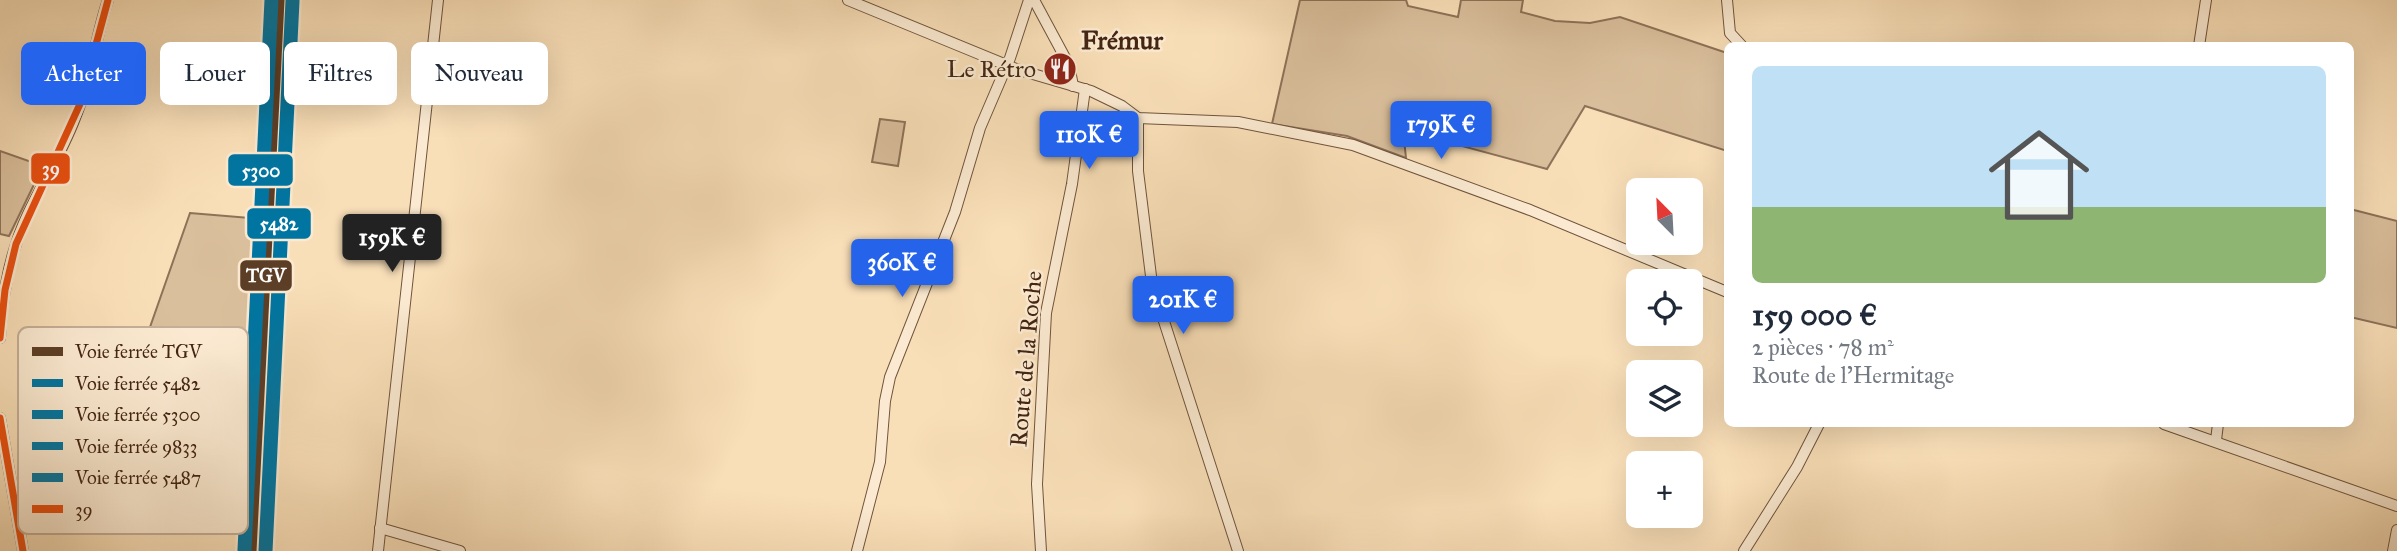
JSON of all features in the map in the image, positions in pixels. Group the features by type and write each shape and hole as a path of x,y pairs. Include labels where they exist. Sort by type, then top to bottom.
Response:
{"street":[{"path":"0,338 4,293 14,248 75,119 90,76 108,0"},
{"path":"378,551 439,0"},
{"path":"848,0 1006,65 1085,89 1122,106 1138,118 1238,122 1353,145 1530,210 1724,291"},
{"path":"857,551 880,462 885,401 890,377 955,212 980,128 1029,0"},
{"path":"1034,0 1069,65 1073,86"},
{"path":"1727,0 1729,29 1739,42"},
{"path":"2200,42 2206,0"},
{"name":"Route de la Roche","path":"1041,551 1037,484 1046,313 1072,184 1085,89"},
{"path":"1138,118 1138,171 1156,303 1238,551"},
{"path":"0,418 18,522"},
{"path":"1744,551 1797,467 1817,427"},
{"path":"2174,427 2397,506"},
{"path":"2216,440 2218,427"},
{"path":"380,528 460,551"},
{"path":"2392,551 2397,530"}],"shaded area":[{"path":"1300,0 1406,0 1408,6 1458,17 1461,0 1523,0 1521,12 1555,21 1590,23 1620,17 1724,52 1724,150 1585,106 1547,169 1403,130 1406,158 1347,136 1272,124"},
{"path":"880,119 905,122 898,166 872,162"},
{"path":"0,151 43,166 9,236 0,234"},
{"path":"2354,210 2397,221 2397,328 2354,318"},
{"path":"190,213 262,219 258,344 248,346 248,327 150,327"}],"rail line":[{"name":"5300","path":"248,428 269,0"},
{"name":"5487","path":"248,530 274,0"},
{"name":"TGV","path":"252,551 280,0"},
{"name":"5482","path":"263,551 290,1"},
{"name":"9833","path":"268,551 295,1"},
{"name":"5300","path":"242,550 243,534"},
{"name":"5487","path":"247,550 248,534"}],"transit line":[{"name":"39","path":"0,338 5,290 16,244 80,104 108,0"},
{"name":"39","path":"0,418 18,522"},
{"name":"39","path":"20,534 23,551"}],"place":[{"name":"Le Rétro","path":"1060,69"}],"district":[{"name":"Frémur","path":"1122,40"}]}
